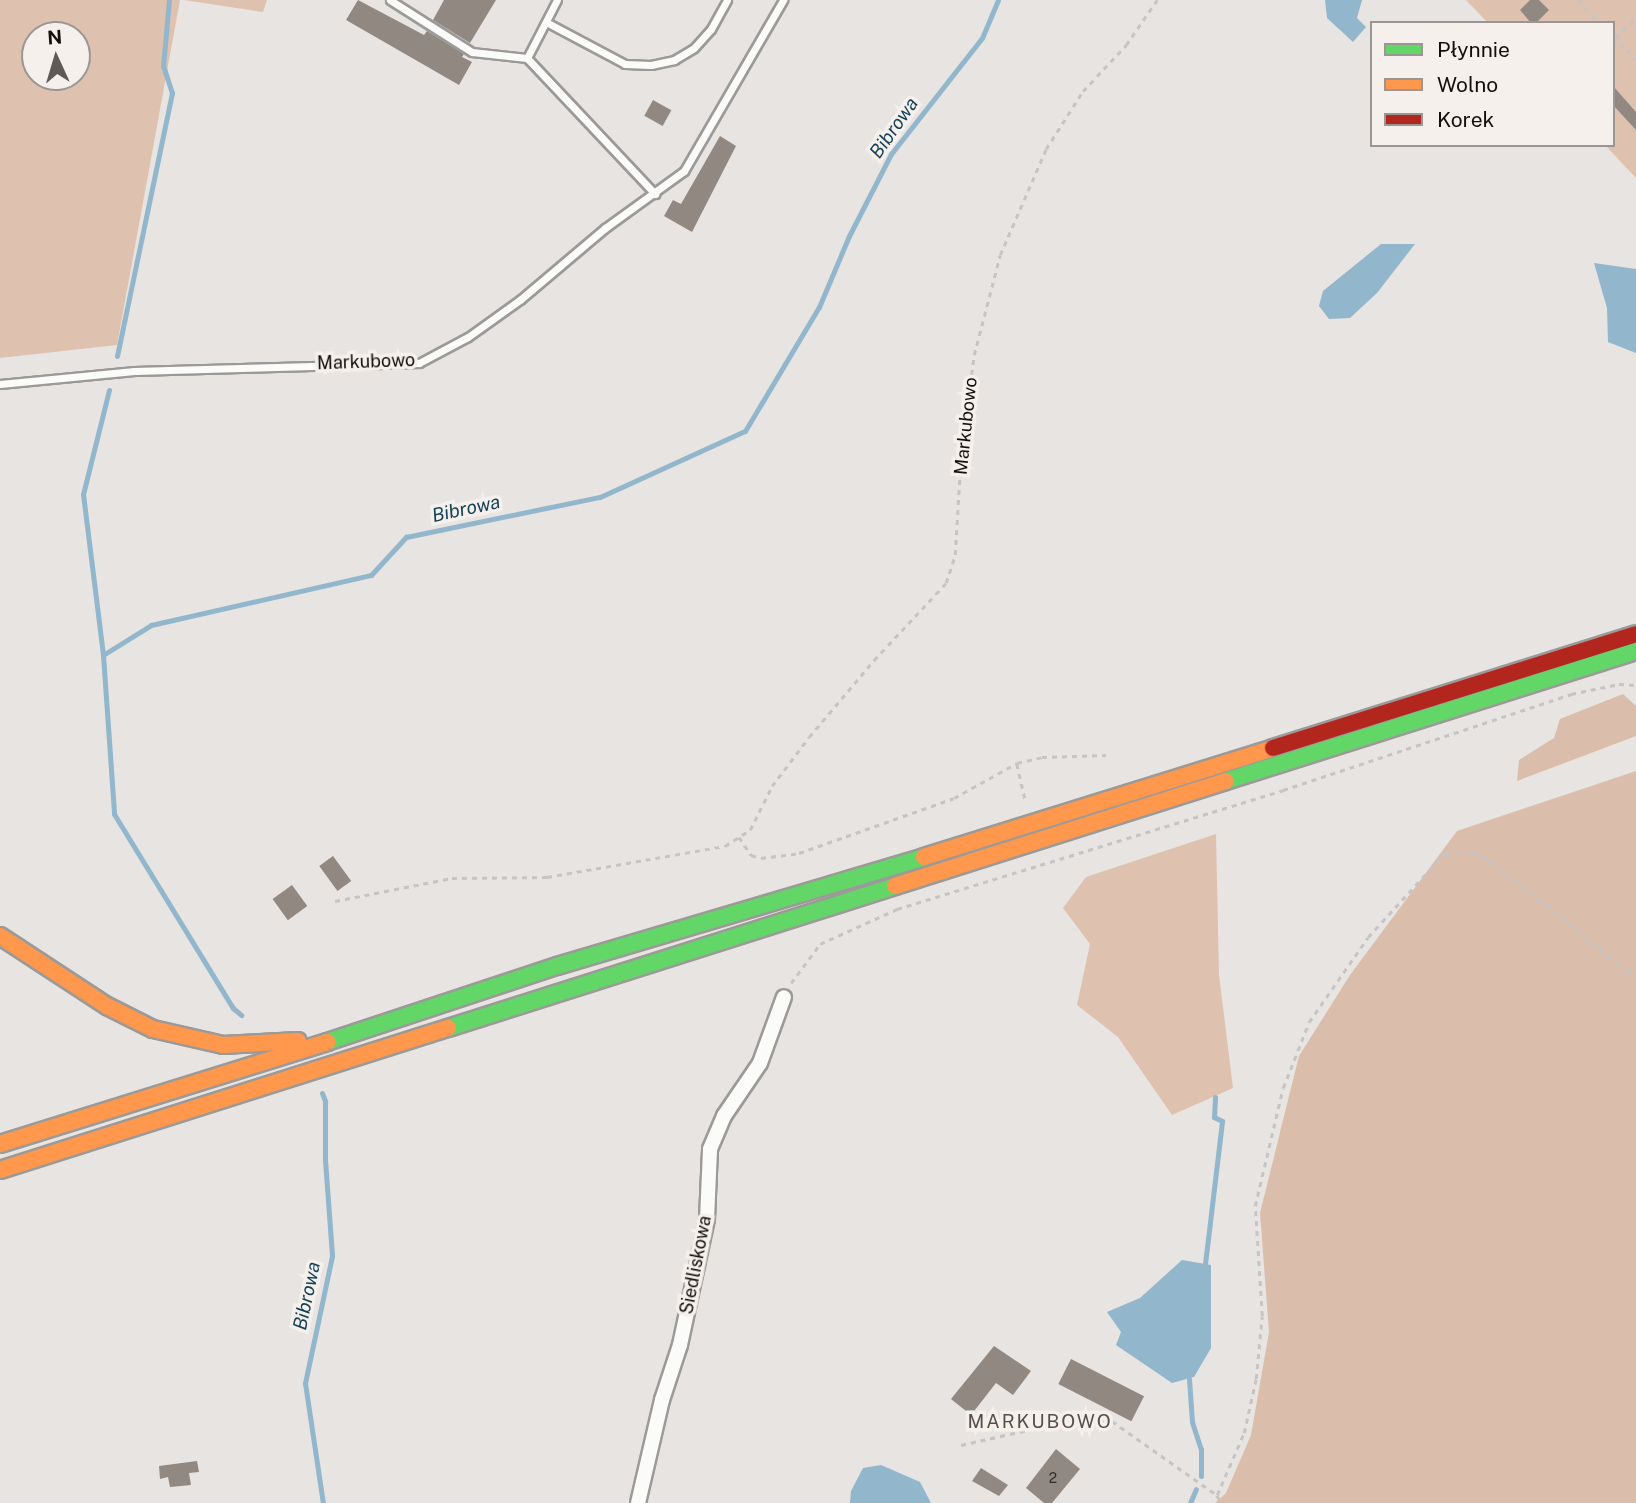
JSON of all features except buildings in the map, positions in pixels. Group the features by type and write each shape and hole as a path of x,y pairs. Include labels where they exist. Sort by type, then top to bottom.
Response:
{"main road":[{"path":"0,1144 256,1065 557,966 1007,832 1636,634"},
{"path":"0,1170 1636,651"},
{"path":"0,936 136,1021 190,1040 223,1045 267,1045 376,1024"}],"street":[{"name":"Siedliskowa","path":"638,1503 659,1413 680,1345 707,1219 710,1149 724,1116 761,1063 784,997"}],"lane":[{"path":"390,0 472,52 527,58 655,194"},
{"path":"527,58 557,0"},
{"path":"546,22 625,64 651,65 674,60 694,48 711,29 727,0"},
{"name":"Markubowo","path":"0,384 134,371 419,363 468,337 521,299 605,228 655,194 684,170 783,0"}],"path":[{"name":"Markubowo","path":"739,837 750,831 772,786 809,737 874,660 946,583 955,555 961,454 974,355 1000,255 1046,149 1083,91 1126,45 1157,0"},
{"path":"1578,0 1598,21"},
{"path":"1636,18 1615,37 1636,59"},
{"path":"784,997 799,968 820,944 897,909 1283,790 1571,694 1619,684 1636,685"},
{"path":"335,901 452,878 547,877 725,846 739,837 751,855 761,858 799,853 954,798 1017,763 1042,757 1106,755"},
{"path":"1017,763 1025,799"},
{"path":"1217,1495 1244,1433 1256,1379 1262,1316 1255,1206 1283,1088 1309,1022 1368,937 1445,853 1472,852 1491,861 1627,971 1636,974"},
{"path":"961,1445 1050,1425 1112,1421 1217,1495 1221,1503"}],"shaded area":[{"path":"0,0 180,0 117,345 0,358"},
{"path":"184,0 267,0 263,12"},
{"path":"1466,0 1636,0 1636,178 1607,147 1615,147 1615,21 1486,21"},
{"path":"1623,694 1636,706 1636,736 1517,781 1519,760 1554,738 1560,719"},
{"path":"1636,771 1636,1503 1215,1503 1226,1493 1251,1435 1269,1332 1260,1213 1299,1056 1350,975 1457,831"},
{"path":"1216,834 1219,975 1233,1088 1172,1115 1118,1037 1077,1005 1090,944 1063,908 1086,877"}],"water":[{"path":"1325,0 1362,0 1357,18 1366,27 1353,42 1327,18"},
{"path":"1381,244 1415,244 1377,293 1350,318 1329,319 1319,306 1323,291"},
{"path":"1594,263 1636,269 1636,353 1608,342 1607,308"},
{"path":"1182,1260 1211,1265 1211,1348 1194,1377 1172,1383 1116,1345 1121,1332 1107,1312 1140,1298"},
{"path":"881,1465 920,1482 931,1503 850,1503 851,1491 863,1468"}],"waterway":[{"path":"117,356 172,93 163,66 169,0"},
{"name":"Bibrowa","path":"103,655 151,625 371,575 406,537 600,497 745,431 819,307 849,236 891,154 982,38 998,0"},
{"name":"Bibrowa","path":"109,390 83,494 103,655 114,814 233,1008 241,1015"},
{"name":"Bibrowa","path":"322,1093 325,1101 325,1160 332,1256 305,1383 323,1503"},
{"path":"1205,1264 1222,1121 1214,1117 1215,1097"},
{"path":"1189,1379 1192,1422 1201,1449 1201,1476"},
{"path":"1190,1503 1196,1489"}],"traffic: fast":[{"path":"1226,781 1636,651"},
{"path":"327,1042 557,966 924,857"},
{"path":"448,1028 895,886"}],"traffic: slow":[{"path":"924,857 1273,748"},
{"path":"895,886 1226,781"},
{"path":"0,936 107,1006 153,1029 223,1045 298,1041"},
{"path":"0,1170 448,1028"},
{"path":"0,1144 327,1042"}],"traffic: jam":[{"path":"1273,748 1636,634"}],"district":[{"name":"MARKUBOWO","path":"1040,1422"}]}
